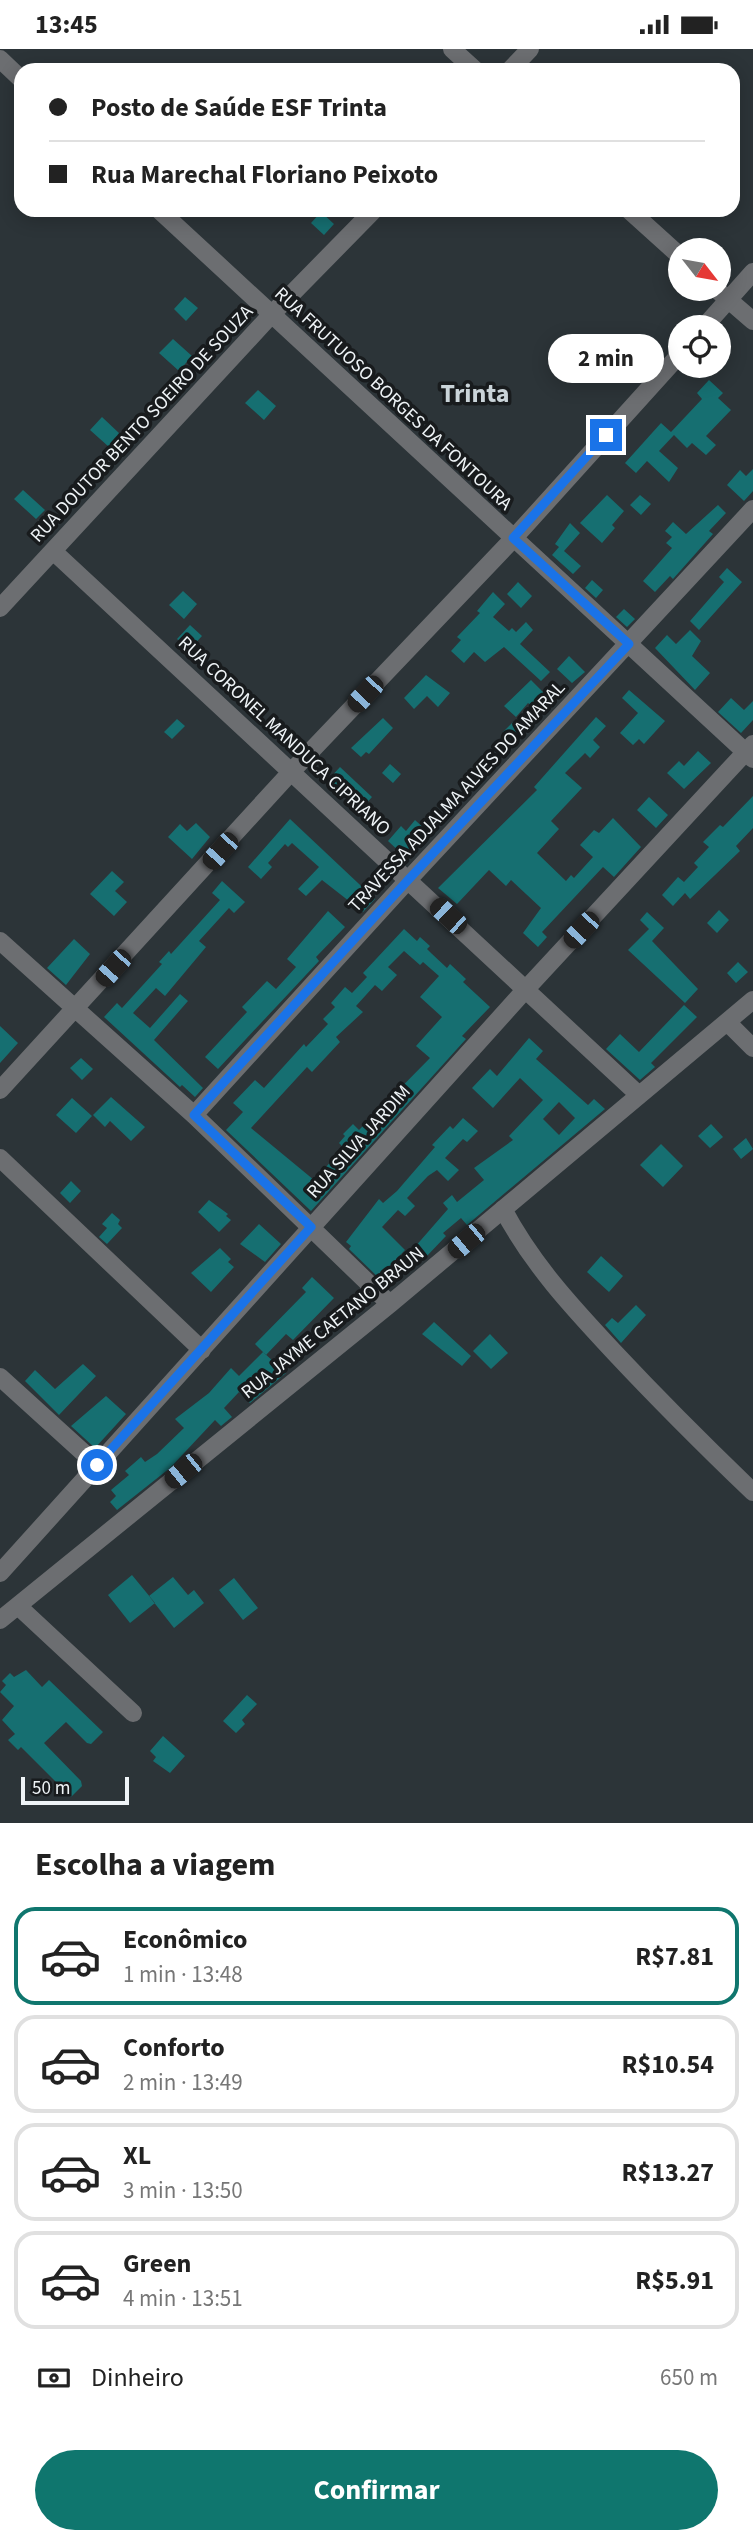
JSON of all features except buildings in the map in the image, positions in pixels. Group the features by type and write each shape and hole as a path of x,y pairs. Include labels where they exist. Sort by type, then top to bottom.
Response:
{"street":[{"path":"452,49 467,63"},
{"path":"517,63 530,49"},
{"path":"0,59 14,72"},
{"name":"RUA FRUTUOSO BORGES DA FONTOURA","path":"166,217 513,538 750,752"},
{"name":"RUA DOUTOR BENTO SOEIRO DE SOUZA","path":"0,608 271,315 367,217"},
{"path":"637,217 668,245"},
{"path":"732,287 753,272"},
{"path":"730,301 753,321"},
{"path":"0,1090 291,772 513,538 668,367"},
{"name":"TRAVESSA ADJALMA ALVES DO AMARAL","path":"194,1115 753,509"},
{"name":"RUA CORONEL MANDUCA CIPRIANO","path":"53,551 639,1095"},
{"name":"RUA SILVA JARDIM","path":"0,1573 526,989 750,752"},
{"path":"0,941 77,1007 194,1115 390,1304"},
{"name":"RUA JAYME CAETANO BRAUN","path":"0,1620 390,1304 753,1000"},
{"path":"727,1022 753,1048"},
{"path":"0,1158 202,1349"},
{"path":"503,1209 538,1267 565,1300 680,1422 753,1492"},
{"path":"0,1377 97,1465"},
{"path":"18,1606 133,1713"}],"district":[{"name":"Trinta","path":"475,393"}],"route":[{"path":"97,1465 311,1227 194,1115 409,879 629,644 513,538 606,435"}]}
